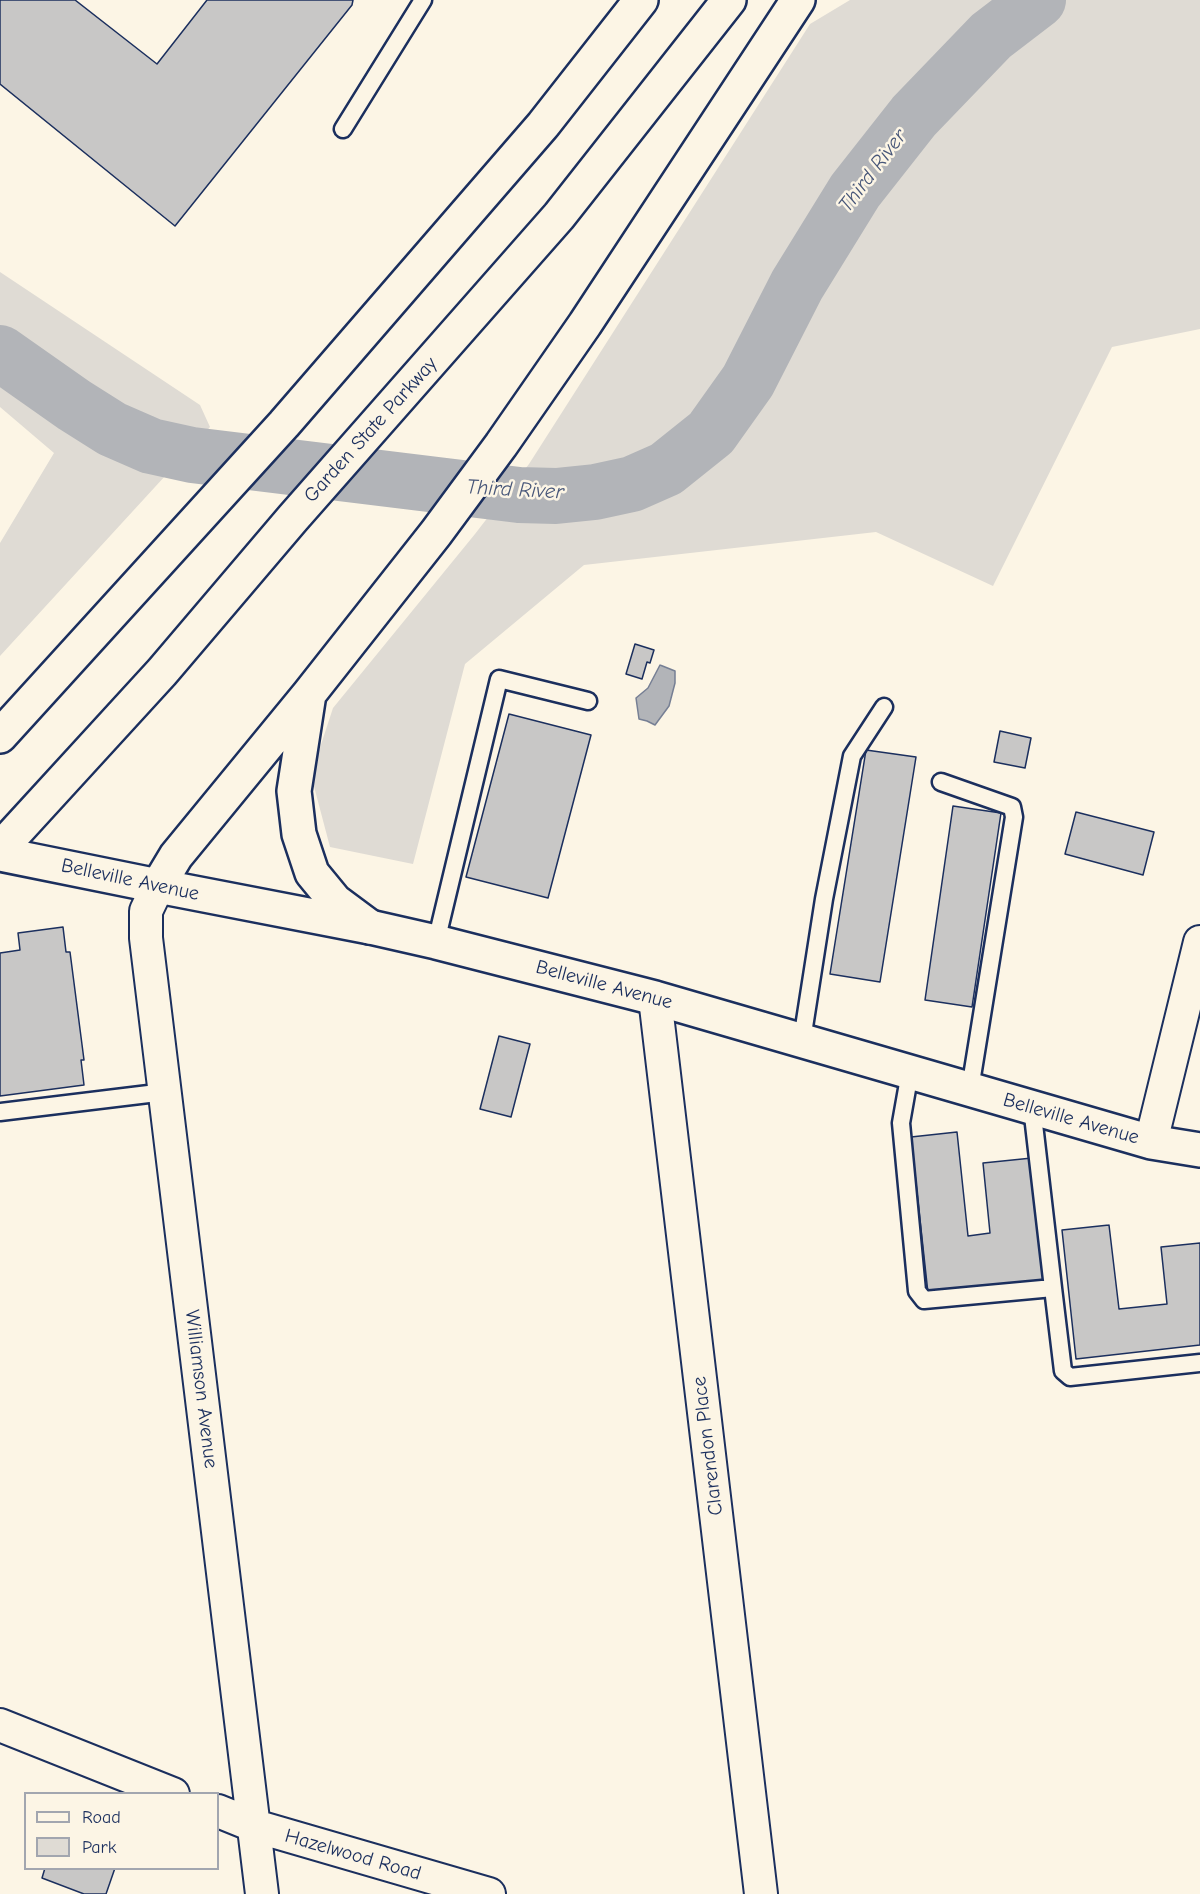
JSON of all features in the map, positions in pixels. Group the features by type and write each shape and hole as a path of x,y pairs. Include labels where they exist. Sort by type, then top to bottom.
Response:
{"main road":[{"path":"0,736 284,423 543,125 641,0"},
{"name":"Garden State Parkway","path":"0,851 162,672 293,518 559,216 729,0"},
{"path":"158,886 176,856 309,694 436,533 501,445 585,324 798,0"},
{"path":"309,694 294,791 299,834 312,873 335,901 370,927"},
{"name":"Belleville Avenue","path":"0,851 158,886 436,942 655,998 1151,1142 1200,1150"}],"street":[{"name":"Williamson Avenue","path":"158,886 146,911 146,938 262,1894"},
{"path":"1151,1142 1200,942"},
{"name":"Clarendon Place","path":"655,998 761,1894"},
{"path":"0,1725 167,1792"},
{"name":"Hazelwood Road","path":"219,1811 255,1827 489,1894"}],"lane":[{"path":"343,129 423,0"},
{"path":"436,942 499,679 588,701"},
{"path":"802,1040 824,899 852,756 884,707"},
{"path":"941,782 1012,807 1014,817 970,1089"},
{"path":"910,1072 901,1123 917,1291 924,1300 1053,1288"},
{"path":"0,1112 165,1092"},
{"path":"1032,1107 1064,1371 1070,1377 1200,1363"}],"green space":[{"path":"850,0 1200,0 1200,329 1112,347 993,586 876,532 584,565 465,664 413,864 330,847 311,775 333,708 529,464 810,24"},
{"path":"0,272 200,405 210,427 0,656 0,543 54,453 0,407"}],"shaded area":[{"path":"660,665 675,671 675,683 669,706 655,725 639,719 636,698 648,688"}],"building":[{"path":"0,0 75,0 157,64 207,0 353,0 352,5 175,226 0,84"},
{"path":"635,644 654,650 650,663 647,662 642,679 626,674"},
{"path":"509,714 591,735 548,898 466,877"},
{"path":"1000,731 1031,738 1025,768 994,762"},
{"path":"866,750 916,757 880,982 830,974"},
{"path":"953,806 1001,813 972,1007 925,1000"},
{"path":"1076,812 1154,832 1143,875 1065,854"},
{"path":"63,927 66,952 70,952 84,1060 81,1060 84,1085 0,1096 0,953 20,950 18,933"},
{"path":"499,1036 530,1044 511,1117 480,1109"},
{"path":"957,1132 968,1236 990,1233 983,1163 1032,1158 1045,1281 928,1293 911,1137"},
{"path":"1109,1225 1119,1309 1167,1304 1161,1247 1200,1243 1200,1345 1076,1359 1062,1230"},
{"path":"44,1870 114,1870 106,1894 84,1894 42,1878"}],"waterway":[{"name":"Third River","path":"0,353 112,429 151,446 192,455 519,495 556,496 595,492 632,484 666,469 711,433 748,381 797,285 855,191 914,116 991,36 1038,0"}]}
